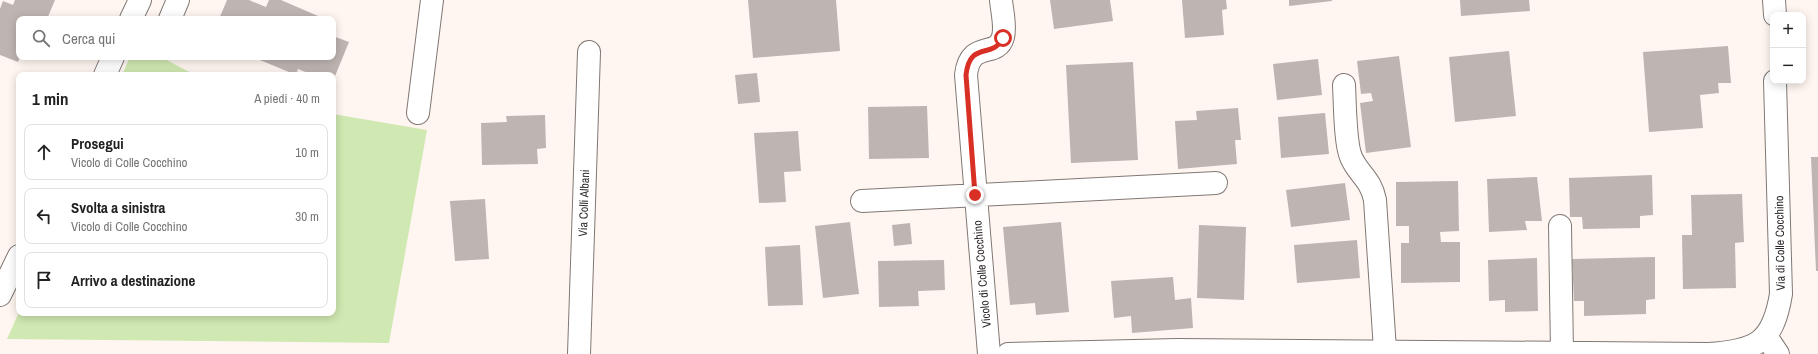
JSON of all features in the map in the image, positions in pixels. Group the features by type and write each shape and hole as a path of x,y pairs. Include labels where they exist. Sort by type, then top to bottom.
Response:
{"street":[{"path":"132,16 140,0"},
{"path":"171,16 178,0"},
{"path":"418,113 432,0"},
{"name":"Vicolo di Colle Cocchino","path":"989,354 966,75 967,65 971,57 978,52 989,50 1000,44 1004,30 1001,0"},
{"path":"1774,0 1775,12"},
{"name":"Via Colli Albani","path":"579,354 589,52"},
{"path":"106,72 112,60"},
{"name":"Via di Colle Cocchino","path":"1008,354 1385,350 1722,353 1745,349 1757,343 1766,336 1772,328 1776,318 1782,281 1775,84"},
{"path":"1344,85 1350,155 1358,169 1368,181 1375,200 1385,350"},
{"path":"862,201 1216,183"},
{"path":"1560,226 1562,352"},
{"path":"0,296 16,262"},
{"path":"1766,336 1778,354"}],"green space":[{"path":"129,60 167,60 189,72 123,72"},
{"path":"336,115 427,130 389,343 7,339 17,316 336,316"}],"building":[{"path":"15,0 55,0 48,16 16,16 16,60 19,60 18,62 0,55 0,9 3,1 13,5"},
{"path":"227,0 249,0 266,7 269,0 281,0 318,16 220,16"},
{"path":"748,0 836,0 840,51 753,58"},
{"path":"1050,0 1110,0 1113,21 1054,29"},
{"path":"1182,0 1226,0 1227,9 1222,10 1224,35 1185,38"},
{"path":"1289,0 1332,0 1332,1 1289,6"},
{"path":"1460,0 1529,0 1530,11 1461,16"},
{"path":"336,37 349,42 336,74 336,72 306,72 298,69 297,72 289,72 260,60 336,60"},
{"path":"1728,46 1731,83 1718,83 1719,93 1700,95 1703,128 1649,132 1643,52"},
{"path":"1509,51 1516,116 1455,122 1449,57"},
{"path":"1399,56 1411,147 1366,153 1360,103 1373,101 1371,93 1361,94 1357,61"},
{"path":"1318,59 1322,95 1277,100 1273,64"},
{"path":"1133,62 1138,160 1071,163 1066,65"},
{"path":"757,73 760,102 738,104 735,75"},
{"path":"927,106 929,158 869,159 868,107"},
{"path":"1238,108 1241,140 1235,140 1237,164 1178,169 1175,121 1197,120 1196,111"},
{"path":"1325,113 1329,154 1281,158 1278,117"},
{"path":"545,115 546,148 537,149 538,164 482,165 481,123 507,122 506,116"},
{"path":"798,131 801,171 784,172 786,202 759,203 754,133"},
{"path":"1811,157 1818,157 1818,271 1816,271"},
{"path":"1652,175 1653,215 1640,216 1640,228 1583,229 1582,217 1570,217 1569,178"},
{"path":"1537,177 1542,221 1525,221 1527,230 1489,232 1487,179"},
{"path":"1458,181 1459,231 1440,232 1441,242 1460,242 1460,282 1401,283 1401,243 1409,243 1409,226 1396,226 1396,182"},
{"path":"1345,183 1350,220 1291,227 1286,190"},
{"path":"1742,194 1744,242 1735,243 1736,288 1683,289 1682,235 1692,235 1691,195"},
{"path":"485,199 489,259 455,261 450,201"},
{"path":"850,222 859,294 823,298 815,226"},
{"path":"1061,222 1069,312 1036,315 1035,303 1010,305 1003,227"},
{"path":"910,223 912,244 894,246 892,225"},
{"path":"1199,225 1246,227 1244,300 1197,298"},
{"path":"1357,240 1360,278 1297,283 1294,245"},
{"path":"800,245 803,305 768,306 765,247"},
{"path":"1655,257 1655,299 1646,300 1646,314 1584,316 1584,301 1574,301 1572,259"},
{"path":"1537,258 1538,311 1505,312 1505,300 1489,301 1488,260"},
{"path":"944,260 945,290 918,291 919,306 879,307 878,261"},
{"path":"1173,277 1175,300 1191,298 1193,328 1132,333 1131,316 1114,318 1111,281"}],"route":[{"path":"975,195 966,75 967,65 971,57 978,52 996,47 1000,44 1003,38"}]}
